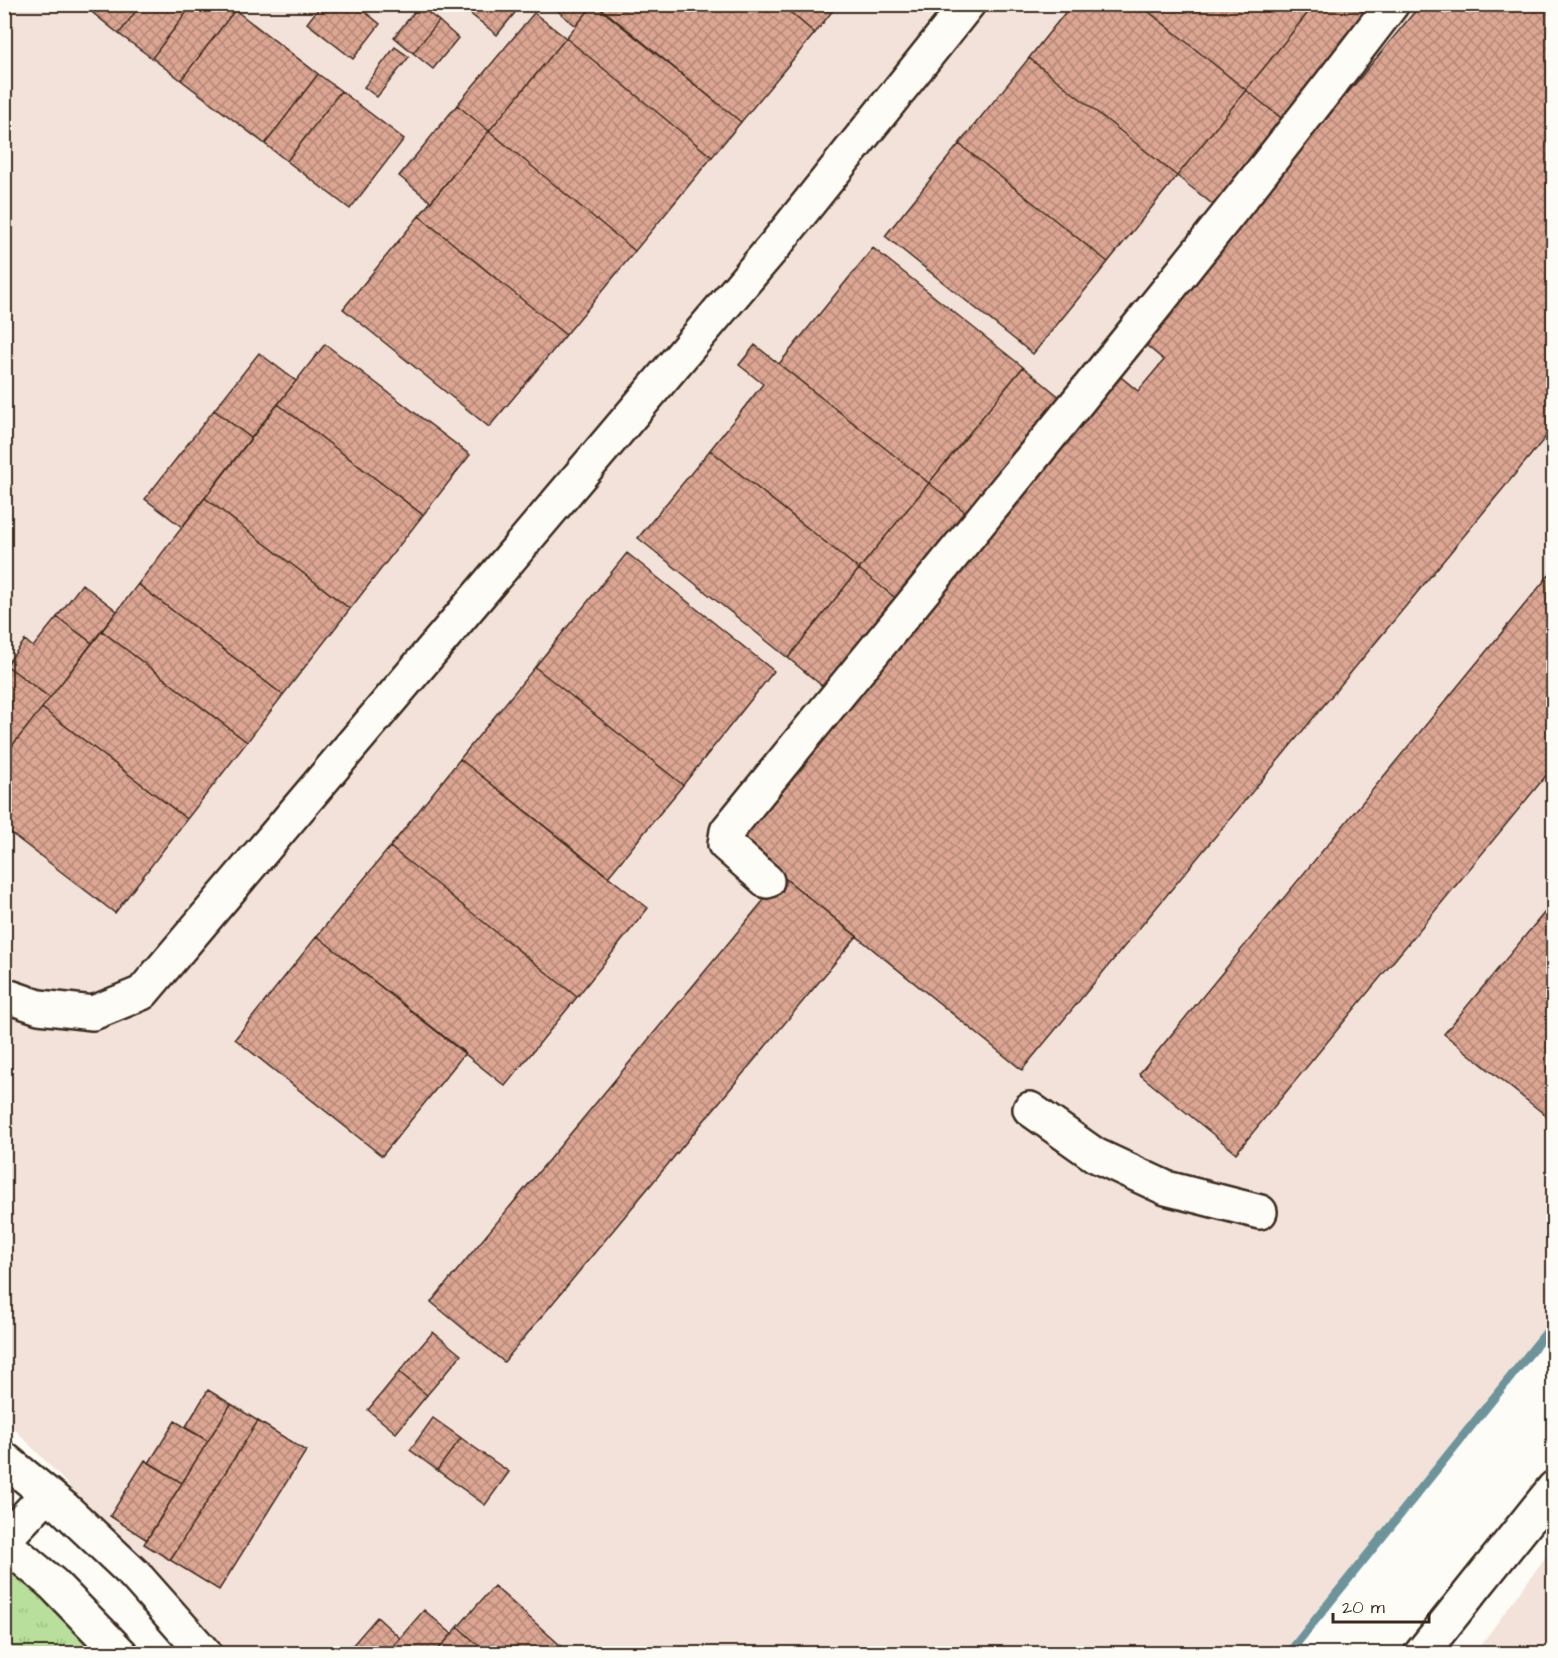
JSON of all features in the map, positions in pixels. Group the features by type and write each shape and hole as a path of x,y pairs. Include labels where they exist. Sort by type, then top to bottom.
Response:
{"main road":[{"path":"4,995 39,1007 93,1013 142,993 776,244 968,4"},
{"path":"767,881 725,844 727,831 1128,339 1307,116 1392,4"},
{"path":"1030,1109 1095,1155 1166,1188 1260,1212"},
{"path":"4,1459 47,1494 135,1575 205,1653"},
{"path":"1421,1653 1554,1488"},
{"path":"47,1494 4,1541 53,1584 121,1653"}],"shaded area":[{"path":"5,5 1553,5 1553,1326 1289,1653 229,1653 5,1419"},
{"path":"1553,1547 1553,1653 1475,1653"}],"green space":[{"path":"4,1543 121,1653 5,1653"}],"building":[{"path":"99,4 141,4 119,34 93,13"},
{"path":"141,4 193,4 152,58 119,34"},
{"path":"193,4 227,4 235,10 181,80 152,58"},
{"path":"322,4 355,4 380,24 353,59 307,23"},
{"path":"458,4 522,4 497,35"},
{"path":"549,4 594,4 576,26"},
{"path":"594,4 741,122 712,157 566,38"},
{"path":"596,4 780,4 815,33 741,122"},
{"path":"780,4 838,4 815,33"},
{"path":"1072,4 1139,4 1246,90 1177,176 1029,58"},
{"path":"1139,4 1315,4 1246,90"},
{"path":"1315,4 1379,4 1285,121 1246,90"},
{"path":"1421,4 1554,4 1554,427 1022,1070 734,837 1116,373 1138,391 1164,360 1142,342"},
{"path":"419,6 439,21 413,53 394,37"},
{"path":"235,10 318,74 265,144 181,80"},
{"path":"534,13 566,38 489,131 457,105"},
{"path":"439,21 458,38 433,69 413,53"},
{"path":"566,38 712,157 635,251 489,131"},
{"path":"395,47 409,57 377,97 364,87"},
{"path":"1029,58 1177,176 1108,262 959,144"},
{"path":"318,74 341,91 287,161 265,144"},
{"path":"1246,90 1285,121 1216,207 1177,176"},
{"path":"341,91 404,139 350,209 287,161"},
{"path":"457,105 489,131 431,202 399,176"},
{"path":"489,131 635,251 566,335 419,216"},
{"path":"959,144 1108,262 1033,354 885,236"},
{"path":"419,216 566,335 489,427 343,309"},
{"path":"873,248 1023,367 929,483 779,364"},
{"path":"325,344 470,455 423,515 278,404"},
{"path":"755,345 929,483 859,569 710,450 763,384 739,365"},
{"path":"259,353 296,381 251,438 214,410"},
{"path":"1023,367 1061,398 968,514 929,483"},
{"path":"278,404 423,515 350,609 205,498"},
{"path":"214,410 251,438 182,527 145,499"},
{"path":"710,450 859,569 788,658 638,538"},
{"path":"929,483 968,514 898,600 859,569"},
{"path":"205,498 350,609 283,695 138,584"},
{"path":"627,553 774,671 683,785 535,667"},
{"path":"859,569 898,600 826,689 788,658"},
{"path":"1554,569 1554,766 1236,1153 1139,1074"},
{"path":"82,584 117,611 92,643 57,617"},
{"path":"138,584 283,695 247,742 102,631"},
{"path":"57,617 92,643 50,698 6,665 25,640 33,647"},
{"path":"102,631 247,742 187,819 42,708"},
{"path":"6,665 50,698 4,756 4,667"},
{"path":"535,667 683,785 608,877 460,759"},
{"path":"42,708 187,819 115,913 4,828 4,756"},
{"path":"460,759 648,908 577,997 390,847"},
{"path":"390,847 577,997 505,1086 317,936"},
{"path":"783,877 857,936 504,1362 431,1302"},
{"path":"1554,901 1554,1122 1444,1034"},
{"path":"317,936 465,1053 382,1156 235,1039"},
{"path":"433,1332 461,1355 427,1395 399,1372"},
{"path":"399,1372 427,1395 396,1433 368,1410"},
{"path":"208,1390 231,1404 208,1441 185,1428"},
{"path":"231,1404 258,1421 170,1560 144,1544"},
{"path":"433,1418 461,1438 437,1470 410,1450"},
{"path":"175,1421 208,1441 182,1483 149,1463"},
{"path":"258,1421 306,1451 219,1590 170,1560"},
{"path":"461,1438 509,1472 485,1505 437,1470"},
{"path":"145,1460 182,1483 147,1540 110,1516"},
{"path":"494,1586 570,1654 488,1654 458,1627"},
{"path":"424,1610 452,1634 434,1654 386,1654"},
{"path":"377,1617 400,1638 386,1654 345,1654"},
{"path":"458,1627 488,1654 434,1654"}],"waterway":[{"path":"1288,1654 1554,1323"}]}
